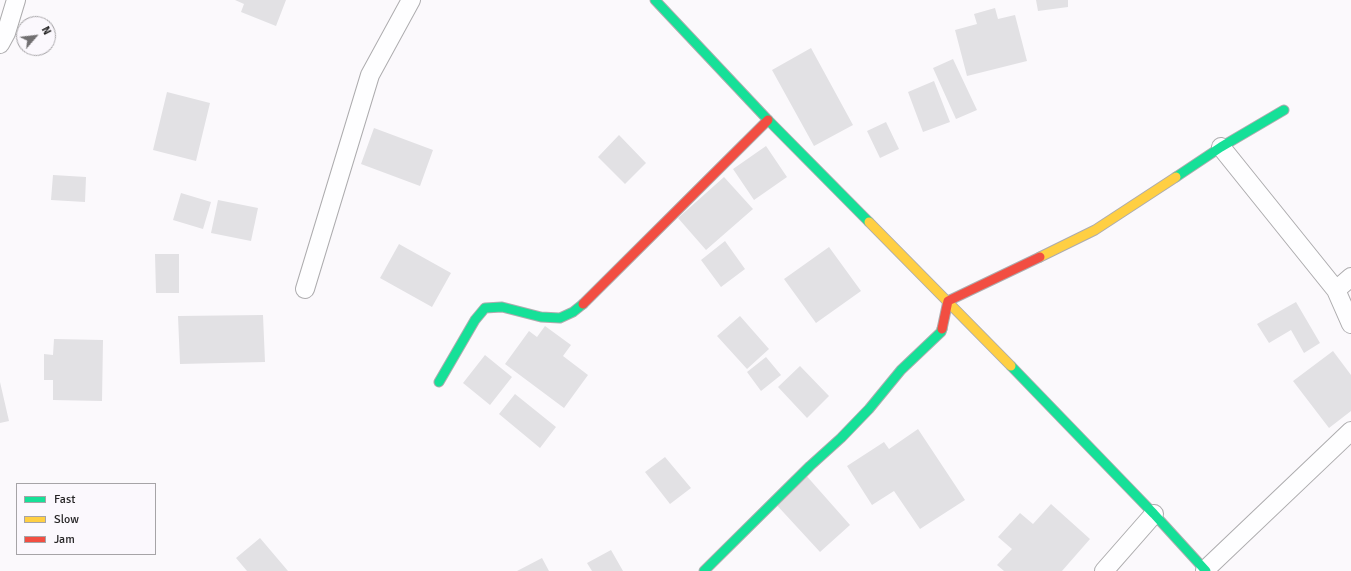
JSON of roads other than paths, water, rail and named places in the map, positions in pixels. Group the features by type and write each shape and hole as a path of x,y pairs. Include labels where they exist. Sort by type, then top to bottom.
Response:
{"street":[{"path":"0,44 6,33 16,0"},
{"path":"305,289 370,75 411,0"},
{"path":"655,0 768,120 948,301 1154,514 1206,571 1351,432"},
{"path":"948,301 1095,230 1221,147 1284,110"},
{"path":"439,382 475,320 485,308 502,307 541,317 560,318 573,312 588,300 614,272 768,120"},
{"path":"1221,147 1336,290 1351,324"},
{"path":"1336,290 1351,277"},
{"path":"704,571 810,466 841,438 869,409 901,370 941,332 948,301"},
{"path":"1104,571 1154,514"}]}
